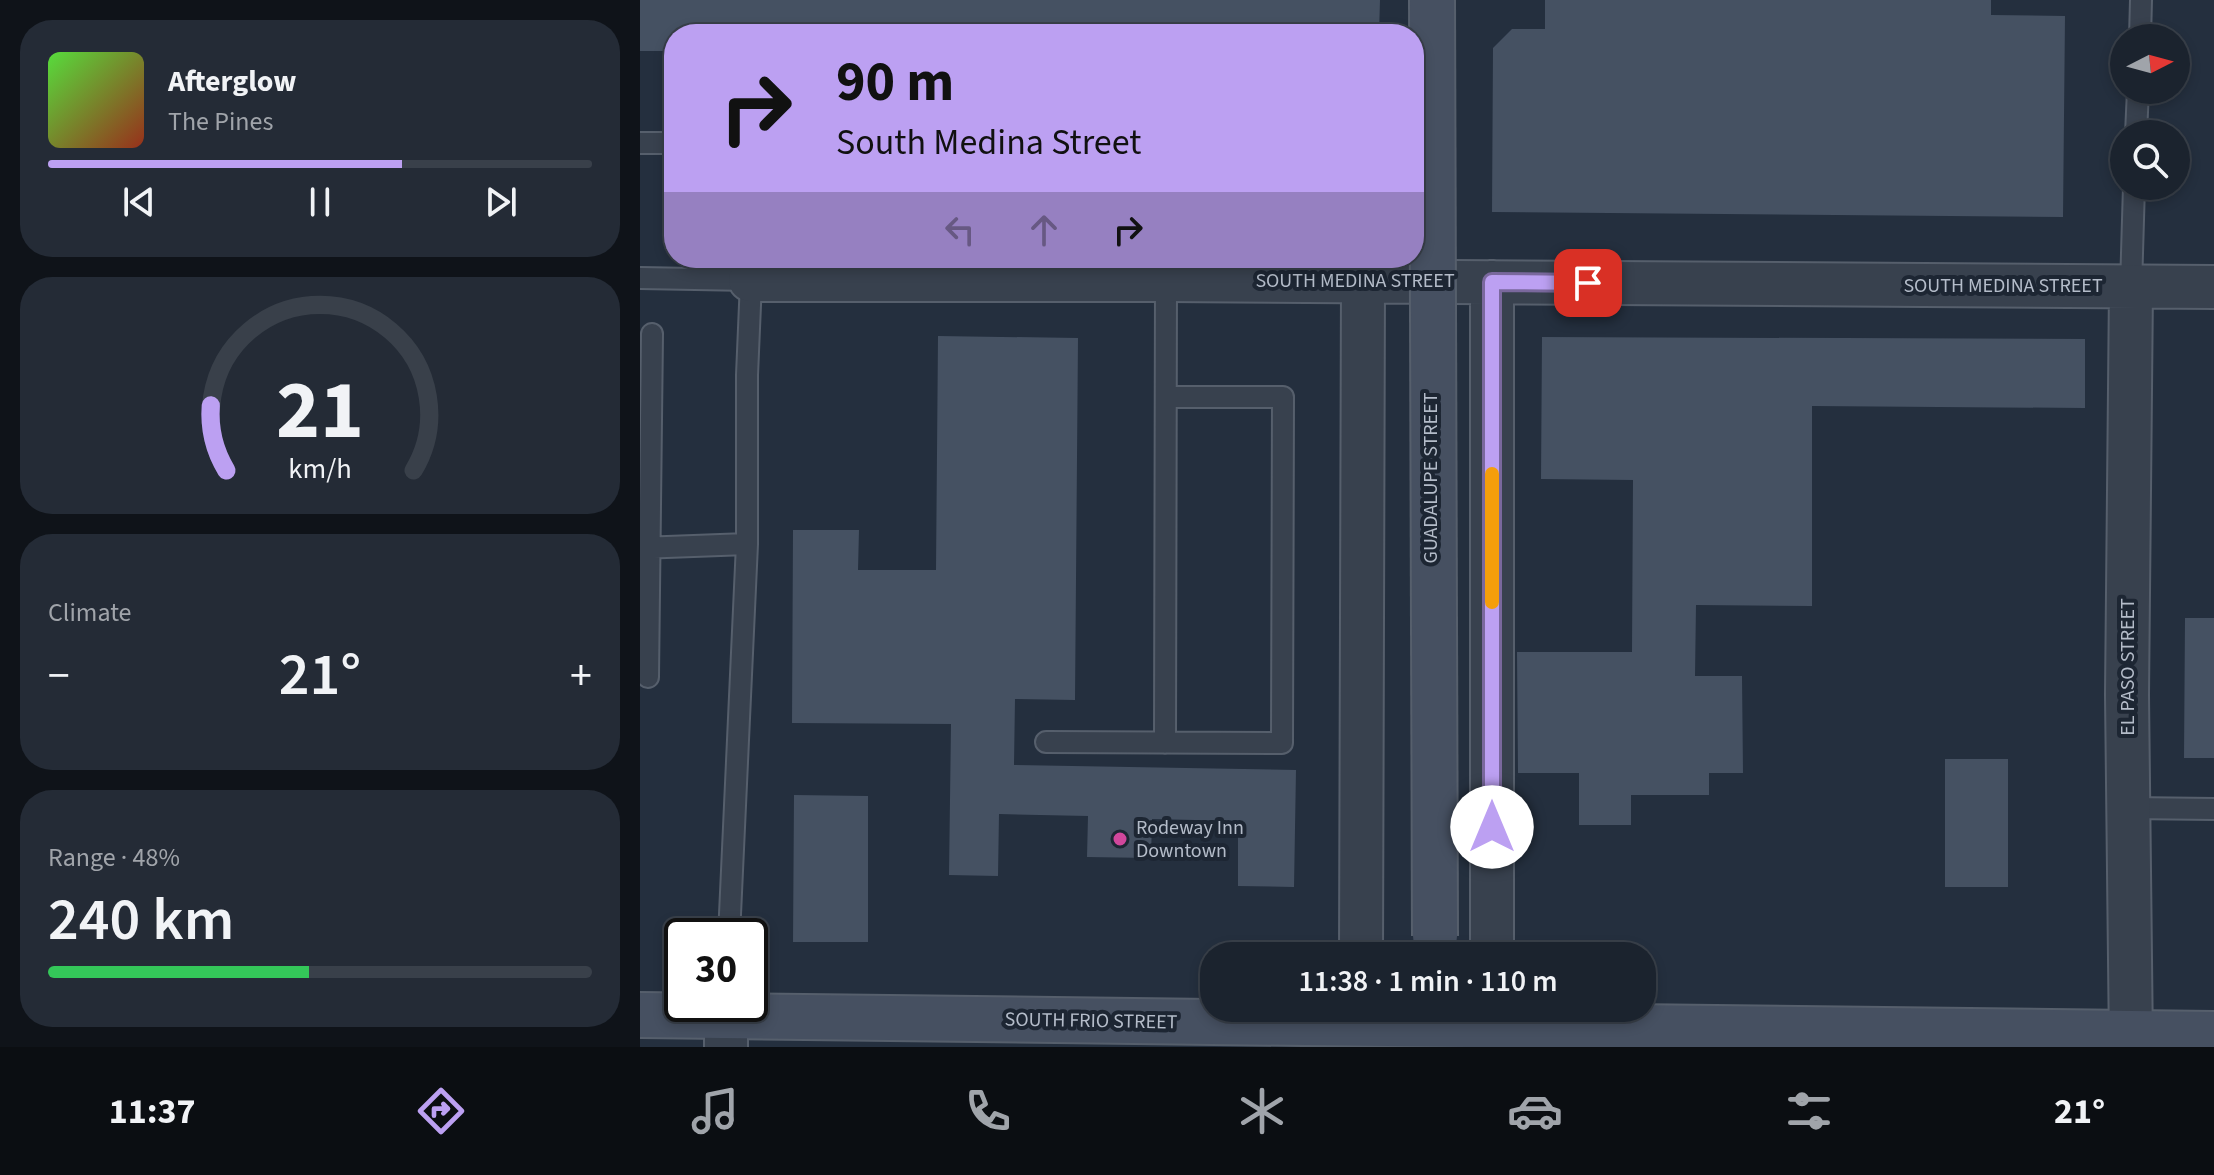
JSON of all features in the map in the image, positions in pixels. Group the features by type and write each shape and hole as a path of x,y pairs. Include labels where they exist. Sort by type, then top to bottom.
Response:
{"main road":[{"name":"GUADALUPE STREET","path":"1432,0 1434,942"},
{"name":"SOUTH FRIO STREET","path":"640,1015 664,1017"},
{"name":"SOUTH FRIO STREET","path":"768,1022 1200,1018"},
{"name":"SOUTH FRIO STREET","path":"1400,1022 1433,1027 1466,1022"},
{"name":"SOUTH FRIO STREET","path":"1608,1022 2131,1040 2214,1034"}],"street":[{"name":"SOUTH MEDINA STREET","path":"751,269 1166,280 2214,287"},
{"path":"1361,942 1363,282"},
{"path":"1492,282 1492,942"},
{"name":"EL PASO STREET","path":"2131,287 2131,1040"}],"lane":[{"path":"2140,24 2141,0"},
{"path":"640,143 664,143"},
{"path":"2131,287 2134,200"},
{"path":"730,918 747,544 747,375 751,269"},
{"name":"SOUTH MEDINA STREET","path":"640,278 751,269"},
{"path":"1165,743 1166,280"},
{"path":"648,677 645,548 652,334"},
{"path":"1046,742 1282,743 1283,397 1166,397"},
{"path":"645,548 747,544"},
{"path":"2129,808 2214,809"}],"building":[{"path":"640,0 1380,0 1379,24 664,24 664,51 640,51"},
{"path":"1545,0 1991,0 1991,15 2065,16 2063,217 1492,212 1493,48 1512,29 1545,29"},
{"path":"938,336 1078,338 1075,700 1015,699 1014,765 1296,770 1294,887 1238,886 1238,821 1152,819 1151,858 1087,857 1088,816 999,814 998,876 949,875 951,724 792,723 793,530 859,530 858,570 936,570"},
{"path":"1542,337 2085,339 2085,408 1812,406 1812,606 1696,605 1695,676 1742,676 1743,773 1709,773 1709,795 1631,795 1631,825 1579,825 1579,773 1518,773 1517,652 1632,652 1633,480 1541,479"},
{"path":"2185,618 2214,618 2214,758 2184,758"},
{"path":"1945,759 2008,759 2008,887 1945,887"},
{"path":"794,795 868,796 868,942 793,942"}],"slow traffic":[{"path":"1492,474 1492,602"}],"place":[{"name":"Rodeway Inn Downtown","path":"1120,839"}],"route":[{"path":"1492,827 1492,282 1588,283"}]}
